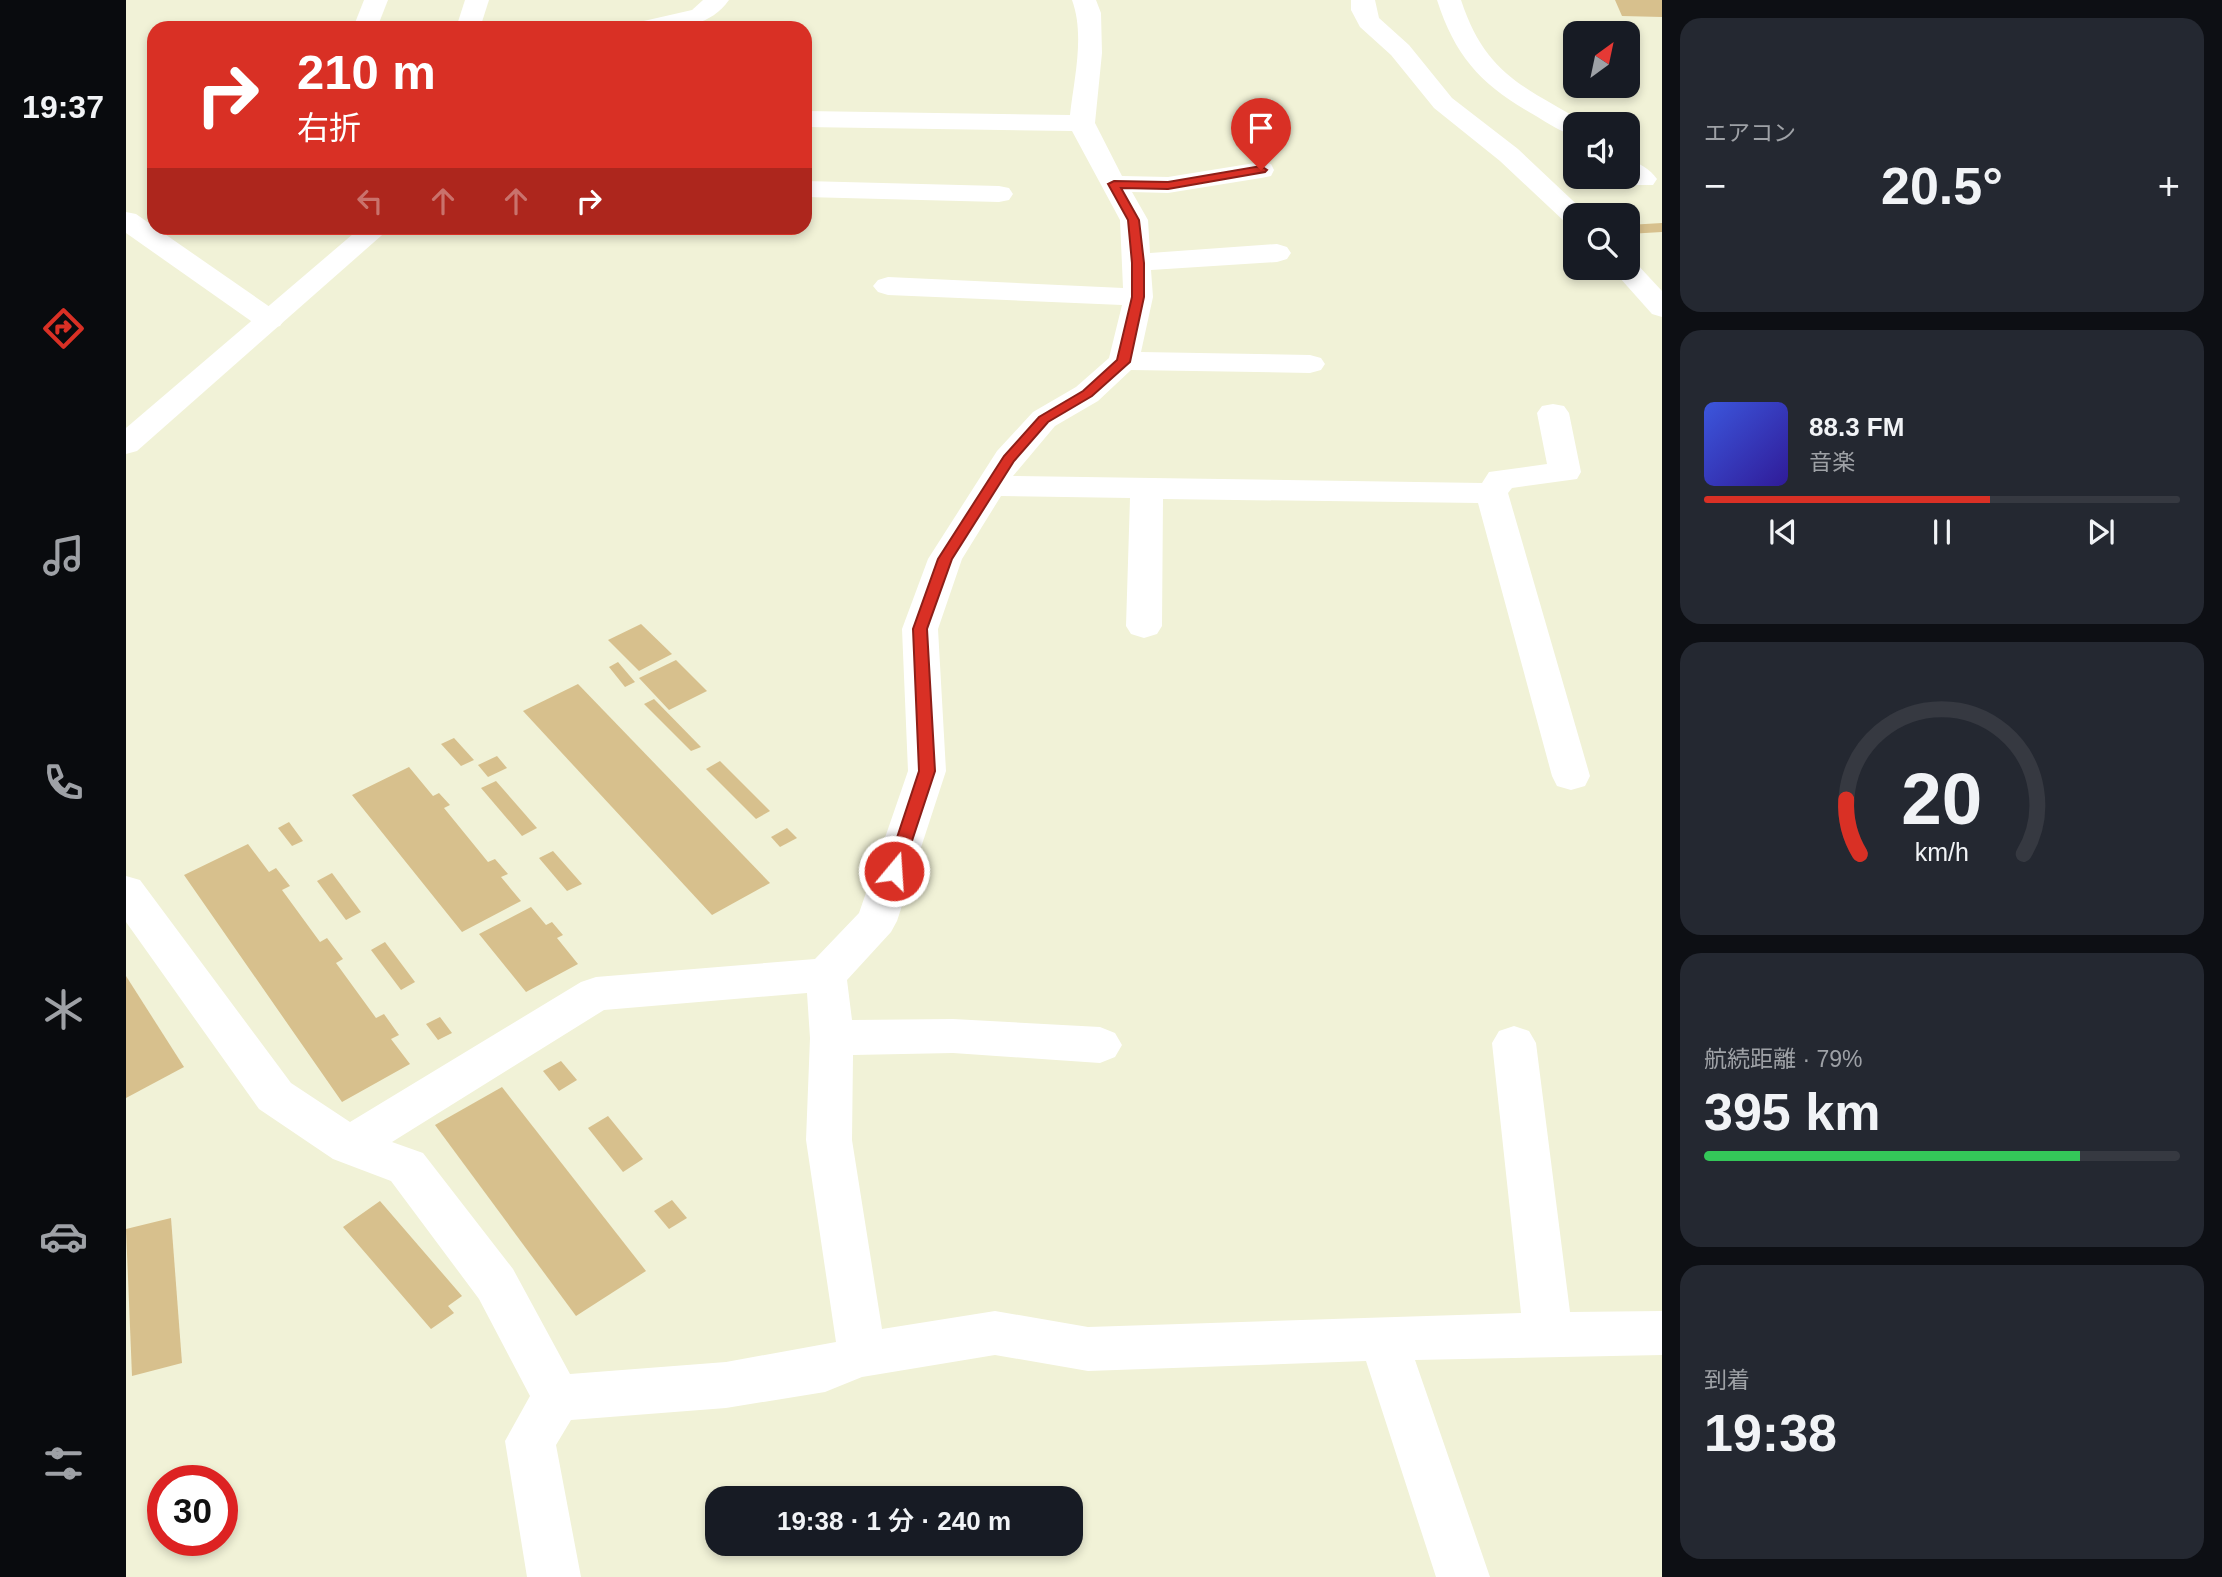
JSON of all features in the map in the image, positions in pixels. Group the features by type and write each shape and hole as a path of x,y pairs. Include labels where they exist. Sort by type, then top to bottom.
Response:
{"street":[{"path":"368,21 376,0"},
{"path":"470,21 477,0"},
{"path":"674,21 700,15 717,0"},
{"path":"349,1146 596,994 826,975 877,921 927,771 920,629 945,559 1008,458 1044,419 1087,394 1124,362 1138,297 1138,263 1133,220 1082,123 1090,53 1089,13 1084,0"},
{"path":"1363,0 1363,10 1368,22 1400,50 1443,103 1509,155 1563,205"},
{"path":"1449,0 1453,14 1477,61 1513,94 1563,121"},
{"path":"812,119 986,124 1082,123"},
{"path":"1114,184 1168,185 1261,170"},
{"path":"812,189 999,194"},
{"path":"126,220 147,235"},
{"path":"147,235 269,320"},
{"path":"126,444 368,235"},
{"path":"1138,263 1204,256 1278,253"},
{"path":"1636,280 1662,309"},
{"path":"888,286 1138,297"},
{"path":"1124,362 1310,364"},
{"path":"1553,413 1565,472 1501,479 1492,493 1571,776"},
{"path":"990,486 1492,493"},
{"path":"1144,626 1147,489"},
{"path":"126,891 275,1096 349,1146 407,1167 496,1284 557,1398"},
{"path":"826,975 832,1038 829,1140 862,1355"},
{"path":"832,1038 953,1036 1100,1045"},
{"path":"1514,1044 1548,1334"},
{"path":"557,1398 726,1385 825,1370 862,1355 995,1333 1088,1349 1383,1338 1662,1333"},
{"path":"1383,1338 1463,1577"},
{"path":"554,1577 530,1441 557,1398"}],"building":[{"path":"1615,0 1662,0 1662,17 1622,16"},
{"path":"1662,223 1662,232 1640,233 1640,224"},
{"path":"641,624 672,654 639,671 608,640"},
{"path":"676,660 707,691 669,710 639,678"},
{"path":"618,662 635,682 625,687 609,667"},
{"path":"578,684 770,883 712,915 523,711"},
{"path":"654,699 701,747 691,751 644,704"},
{"path":"454,738 474,760 461,766 441,744"},
{"path":"497,756 507,768 488,777 478,765"},
{"path":"720,761 770,811 756,819 706,769"},
{"path":"409,767 433,796 439,793 450,805 444,808 488,862 495,859 508,874 501,877 521,901 462,932 352,795"},
{"path":"496,781 537,828 522,836 481,788"},
{"path":"289,822 303,841 292,846 278,828"},
{"path":"787,828 797,838 780,847 771,837"},
{"path":"248,844 269,872 276,868 290,886 282,890 320,942 327,938 343,959 336,963 376,1018 384,1014 399,1035 391,1039 410,1064 342,1102 184,875"},
{"path":"553,851 582,884 567,891 539,858"},
{"path":"332,873 361,912 346,920 317,881"},
{"path":"531,907 546,925 552,922 563,935 557,938 578,964 526,992 479,934"},
{"path":"385,942 415,982 401,990 371,950"},
{"path":"126,976 184,1067 126,1098"},
{"path":"440,1017 452,1033 438,1040 426,1024"},
{"path":"561,1061 577,1080 559,1091 543,1071"},
{"path":"502,1087 646,1271 576,1316 435,1125"},
{"path":"608,1116 643,1159 623,1172 588,1128"},
{"path":"672,1200 687,1218 669,1229 654,1211"},
{"path":"380,1201 462,1296 448,1306 454,1313 431,1329 343,1227"},
{"path":"171,1218 182,1363 132,1376 126,1229"}],"route":[{"path":"894,871 927,771 920,629 945,559 1008,458 1044,419 1087,394 1124,362 1138,297 1138,263 1133,220 1114,184 1168,185 1261,170"}]}
